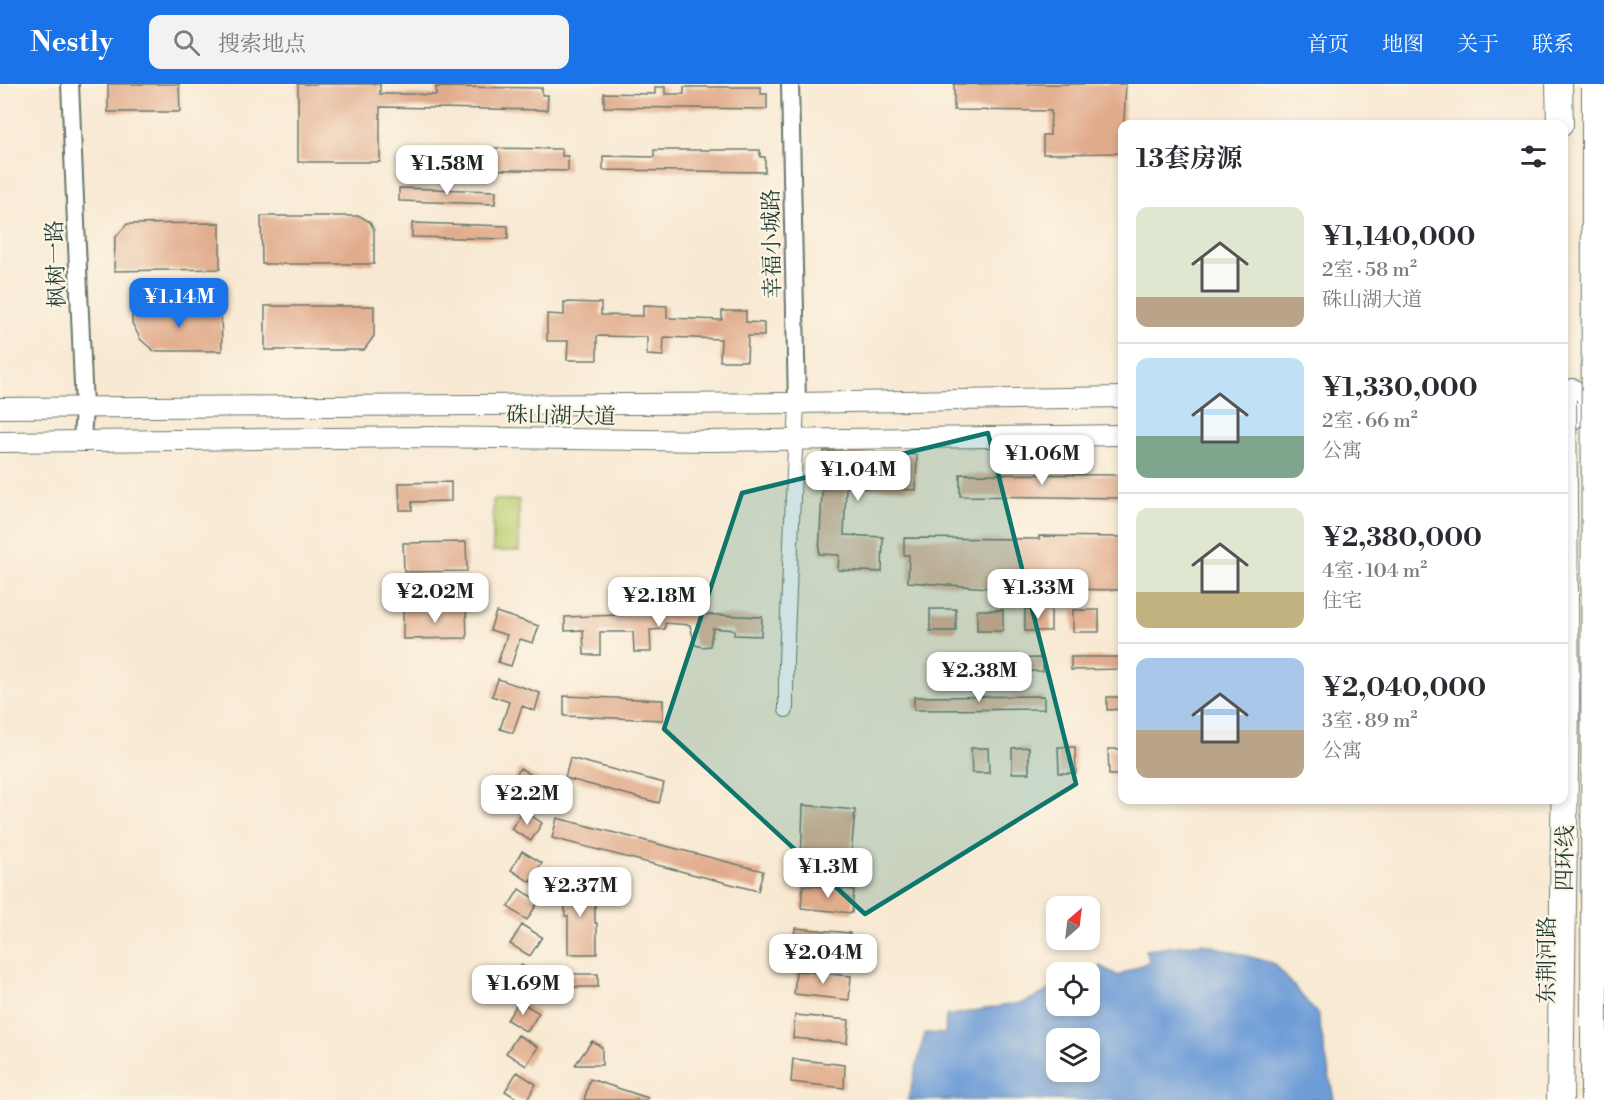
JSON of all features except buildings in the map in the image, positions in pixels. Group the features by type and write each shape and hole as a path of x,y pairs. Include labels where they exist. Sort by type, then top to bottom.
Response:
{"highway":[{"path":"1559,84 1560,120"},
{"name":"四环线","path":"1594,1100 1595,84"},
{"path":"1596,135 1602,84"},
{"name":"四环线","path":"1560,1100 1564,804"}],"main road":[{"path":"1568,401 1604,388"},
{"name":"硃山湖大道","path":"0,408 797,403 1118,397"},
{"path":"1568,401 1604,414"},
{"name":"硃山湖大道","path":"0,442 424,437 796,440 1118,435"},
{"name":"东荆河路","path":"1568,750 1569,1100"}],"street":[{"name":"枫树一路","path":"70,84 84,406 82,441"},
{"name":"幸福小城路","path":"790,84 797,403"},
{"path":"786,710 797,403"}],"highlighted area":[{"path":"988,433 1076,784 865,914 664,729 742,493"}],"green space":[{"path":"493,500 519,500 519,551 493,551"}],"water":[{"path":"1202,943 1275,964 1318,1015 1334,1100 908,1100 925,1033 945,1034 946,1016 1025,1002 1046,992 1046,1016 1100,1016 1100,966 1118,976 1150,961 1145,950"}]}
